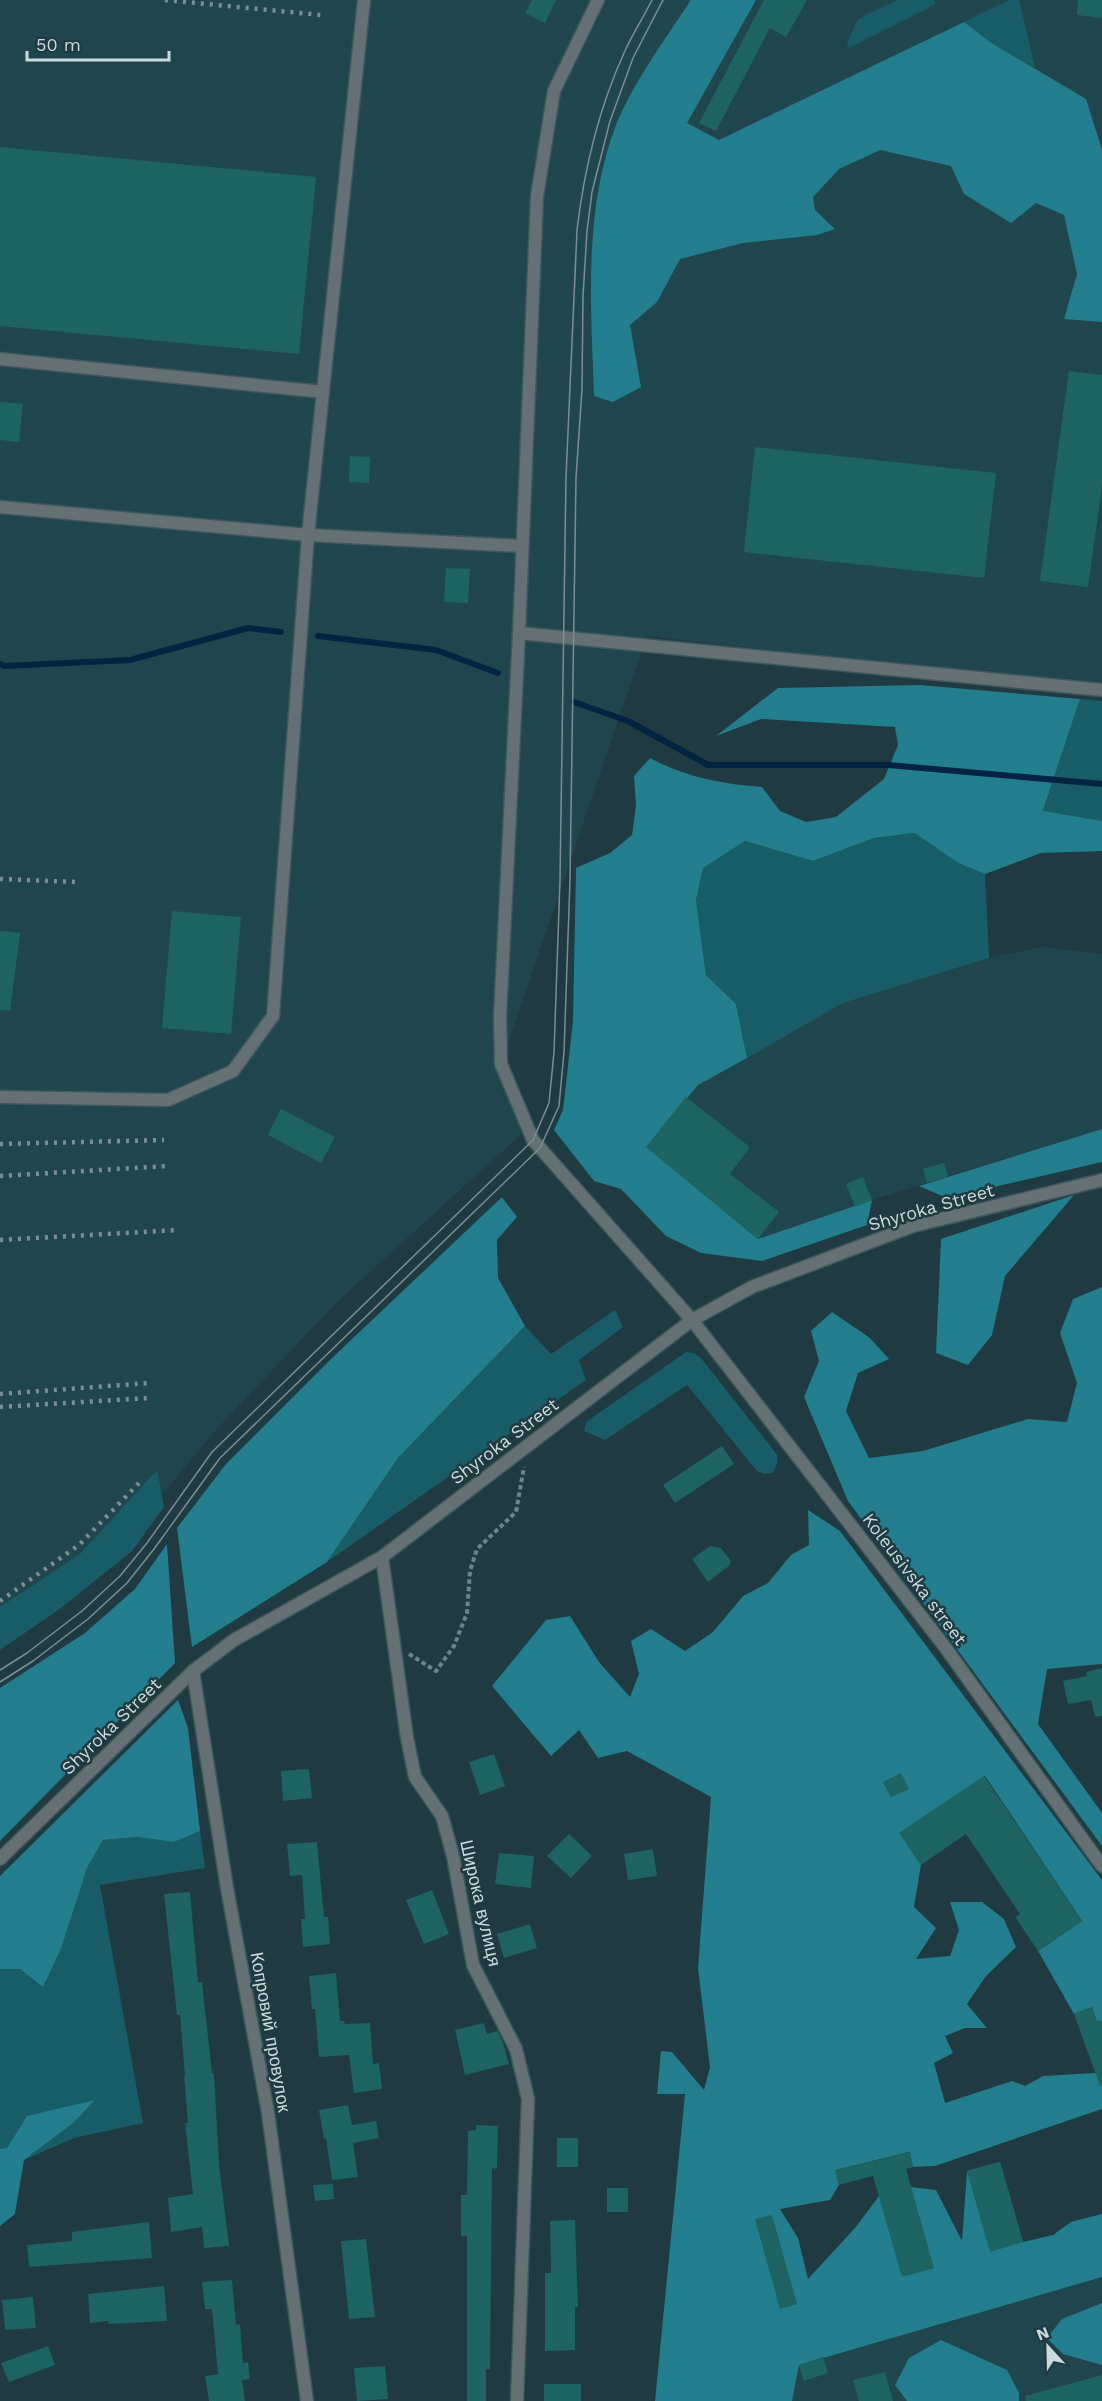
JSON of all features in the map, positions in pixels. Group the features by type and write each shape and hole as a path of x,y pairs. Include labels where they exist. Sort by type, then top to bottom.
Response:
{"street":[{"path":"0,1097 168,1100 233,1071 273,1016 308,535 364,0"},
{"name":"Koleusivska street","path":"598,0 554,92 537,196 500,1017 501,1064 533,1140 692,1320 938,1638 1102,1866"},
{"path":"0,359 322,392"},
{"path":"0,507 308,535 522,546"},
{"path":"519,633 1102,690"},
{"name":"Shyroka Street","path":"0,1859 193,1671 234,1640 382,1557 692,1320 752,1287 914,1227 1102,1180"},
{"name":"Широка вулиця","path":"382,1557 407,1738 415,1777 442,1816 453,1856 473,1965 516,2049 528,2099 517,2401"},
{"name":"Копровий провулок","path":"193,1671 227,1888 268,2113 307,2401"}],"path":[{"path":"394,1644 436,1671 454,1646 467,1613 470,1571 477,1548 516,1512 525,1473 522,1450"}],"shaded area":[{"path":"0,0 1102,0 1102,688 647,636 501,1064 527,1129 336,1303 214,1432 109,1559 0,1627"},
{"path":"691,0 756,0 687,123 719,140 964,22 990,42 1086,99 1102,150 1102,322 1064,319 1077,274 1064,215 1036,203 1011,223 964,194 951,166 880,150 839,169 813,197 815,210 835,229 817,235 743,243 680,259 657,302 630,325 641,387 613,402 594,396 592,259 598,191 605,158 623,109 650,61"},
{"path":"897,0 934,0 936,4 849,48 847,43 858,19"},
{"path":"1009,0 1019,0 1035,68 990,42 964,22"},
{"path":"920,685 1080,699 1043,811 1102,821 1102,851 1041,853 985,874 958,863 915,833 874,838 813,861 745,841 703,868 696,900 706,975 736,1004 747,1058 698,1085 647,1147 758,1239 872,1200 867,1225 762,1261 701,1253 666,1236 621,1189 594,1181 554,1130 563,1110 573,1021 576,868 610,853 632,835 636,806 634,776 650,758 663,765 704,778 762,787 780,811 806,822 836,817 884,779 898,745 895,727 761,719 716,736 778,688"},
{"path":"1080,699 1102,701 1102,821 1043,812"},
{"path":"916,833 958,863 985,874 989,958 843,1003 747,1058 736,1004 706,975 696,900 703,867 745,841 813,861 874,838"},
{"path":"1043,947 1102,954 1102,1129 872,1200 758,1239 646,1147 698,1085 843,1003 989,958"},
{"path":"1102,1129 1102,1162 947,1198 919,1186"},
{"path":"1074,1195 1005,1276 992,1335 968,1365 936,1353 941,1239"},
{"path":"502,1197 517,1217 497,1240 498,1278 525,1326 398,1458 327,1562 192,1647 177,1528 226,1464 332,1358"},
{"path":"1102,1287 1102,1664 1047,1669 1038,1724 1102,1813 1102,1846 848,1501 804,1397 819,1361 811,1331 832,1312 870,1338 889,1359 858,1373 846,1411 869,1458 923,1451 1028,1419 1067,1422 1077,1383 1060,1333 1073,1299"},
{"path":"615,1310 623,1327 579,1360 586,1380 327,1562 398,1458 525,1326 551,1354"},
{"path":"686,1352 694,1353 701,1358 775,1452 777,1463 772,1473 764,1474 757,1471 687,1385 605,1440 584,1431 586,1422"},
{"path":"157,1470 164,1507 132,1551 61,1608 0,1650 0,1607 80,1554"},
{"path":"808,1510 840,1531 1102,1880 1102,2021 1097,2022 1092,2007 1074,2014 1038,1951 1082,1921 985,1776 900,1833 921,1865 914,1907 936,1928 916,1959 950,1956 959,1930 950,1902 982,1902 1004,1919 1016,1947 986,1976 967,2004 987,2028 965,2028 945,2036 953,2053 934,2063 945,2103 1012,2081 1025,2086 1043,2076 1102,2071 1102,2109 935,2166 913,2167 909,2152 836,2170 839,2185 830,2200 780,2209 798,2238 808,2279 855,2228 879,2196 911,2187 936,2190 962,2241 967,2171 1000,2162 1023,2242 1053,2235 1071,2222 1102,2214 1102,2277 799,2365 792,2401 655,2401 685,2094 657,2094 661,2051 672,2052 704,2090 710,2067 698,1968 711,1797 627,1751 598,1758 579,1730 551,1756 492,1686 546,1620 570,1616 599,1662 630,1697 639,1674 631,1641 651,1629 685,1651 713,1632 743,1596 768,1583 791,1555 809,1545"},
{"path":"167,1544 175,1663 0,1841 0,1688 85,1633 135,1589"},
{"path":"178,1700 188,1728 200,1831 174,1842 137,1837 103,1840 87,1868 61,1949 43,1987 20,1969 0,1969 0,1876"},
{"path":"200,1831 205,1868 100,1885 143,2123 74,2138 24,2160 72,2124 27,2116 7,2148 0,2149 0,1969 20,1969 43,1986 61,1949 87,1868 103,1840 137,1837 174,1842"},
{"path":"95,2100 72,2124 24,2160 15,2214 0,2226 0,2149 7,2148 27,2116"},
{"path":"1102,2277 1102,2401 673,2401 823,2357"},
{"path":"1102,2303 1102,2365 1063,2354 1047,2338 1062,2319"},
{"path":"941,2340 1007,2370 1019,2393 1019,2401 907,2401 895,2385 909,2358"}],"building":[{"path":"532,0 556,0 545,23 525,13"},
{"path":"764,0 807,0 786,37 770,28 716,131 699,123"},
{"path":"1078,0 1102,0 1102,18 1077,15"},
{"path":"0,147 316,177 299,354 0,326"},
{"path":"1069,371 1102,375 1102,485 1088,587 1040,581"},
{"path":"0,402 23,404 19,442 0,440"},
{"path":"755,447 996,473 984,578 744,552"},
{"path":"350,456 370,457 369,483 349,482"},
{"path":"446,568 470,569 468,603 444,602"},
{"path":"172,911 241,917 231,1034 162,1028"},
{"path":"0,931 20,933 10,1011 0,1010"},
{"path":"686,1097 750,1147 730,1174 779,1212 758,1239 646,1147"},
{"path":"281,1109 335,1137 321,1163 268,1135"},
{"path":"944,1163 948,1177 927,1183 923,1169"},
{"path":"863,1177 872,1200 855,1207 846,1184"},
{"path":"722,1446 734,1464 675,1503 663,1485"},
{"path":"710,1546 721,1548 731,1561 729,1566 708,1582 692,1559"},
{"path":"1102,1668 1102,1716 1095,1717 1091,1700 1068,1704 1063,1681 1087,1676 1086,1672"},
{"path":"494,1754 505,1786 480,1795 469,1762"},
{"path":"309,1769 312,1798 283,1801 281,1771"},
{"path":"901,1773 909,1789 891,1797 883,1782"},
{"path":"984,1776 1082,1921 1038,1951 1015,1917 1020,1914 966,1834 921,1865 899,1833"},
{"path":"569,1834 592,1856 571,1878 547,1856"},
{"path":"317,1842 324,1917 328,1917 330,1944 303,1947 301,1919 305,1919 302,1875 290,1876 287,1844"},
{"path":"653,1849 657,1876 628,1880 624,1854"},
{"path":"499,1853 534,1856 531,1888 495,1884"},
{"path":"432,1890 449,1934 424,1944 406,1900"},
{"path":"190,1892 198,1982 202,1982 212,2073 214,2073 219,2165 229,2246 204,2248 202,2227 171,2232 168,2198 193,2194 185,2123 188,2123 180,2015 177,2015 164,1894"},
{"path":"530,1924 537,1948 504,1958 497,1934"},
{"path":"336,1973 340,2021 344,2021 345,2024 370,2023 373,2064 379,2063 382,2089 354,2093 349,2055 319,2057 315,2009 312,2009 309,1976"},
{"path":"1092,2007 1097,2022 1102,2021 1102,2086 1100,2086 1074,2014"},
{"path":"484,2023 487,2034 498,2031 509,2064 465,2075 455,2030"},
{"path":"348,2105 352,2125 376,2121 379,2138 353,2143 358,2177 332,2180 319,2110"},
{"path":"476,2125 498,2126 497,2169 492,2168 490,2369 486,2369 486,2401 467,2401 467,2236 461,2236 461,2195 467,2195 468,2131 476,2130"},
{"path":"557,2138 578,2138 578,2167 557,2167"},
{"path":"910,2152 913,2167 906,2169 934,2268 902,2277 873,2176 839,2185 835,2170"},
{"path":"1000,2162 1023,2242 990,2252 967,2171"},
{"path":"333,2184 334,2199 315,2201 313,2185"},
{"path":"607,2188 628,2188 628,2212 607,2212"},
{"path":"772,2215 797,2304 780,2309 755,2219"},
{"path":"575,2220 578,2307 575,2307 575,2350 545,2351 545,2273 551,2273 550,2221"},
{"path":"149,2222 152,2258 29,2267 27,2245 72,2241 72,2232"},
{"path":"366,2239 375,2317 349,2319 341,2241"},
{"path":"232,2280 236,2325 240,2324 243,2363 248,2362 250,2379 242,2380 245,2401 209,2401 205,2376 218,2374 212,2309 205,2309 202,2282"},
{"path":"164,2286 167,2321 90,2323 88,2294"},
{"path":"33,2297 36,2328 5,2330 2,2300"},
{"path":"48,2346 55,2365 9,2382 1,2363"},
{"path":"823,2357 828,2373 804,2381 799,2365"},
{"path":"385,2366 388,2399 357,2401 354,2368"},
{"path":"885,2372 893,2401 859,2401 853,2380"},
{"path":"1102,2375 1102,2401 1026,2401 1025,2396"},
{"path":"544,2384 581,2384 581,2401 544,2401"}],"waterway":[{"path":"0,664 4,666 130,660 248,628 281,632"},
{"path":"318,636 436,650 498,673"},
{"path":"574,702 628,721 708,765 888,765 1102,784"}],"tram line":[{"path":"0,1670 27,1653 82,1611 120,1576 147,1543 212,1452 533,1140 549,1103 554,1052 560,880 566,477 577,230 588,163 607,96 627,46 652,0"},
{"path":"0,1682 33,1661 88,1619 127,1583 220,1458 540,1148 559,1106 564,1052 570,880 576,478 582,389 583,296 587,231 592,192 610,121 633,58 663,0"}],"railway":[{"path":"165,0 321,15"},
{"path":"0,879 76,882"},
{"path":"0,1144 164,1140"},
{"path":"0,1176 168,1166"},
{"path":"0,1240 178,1230"},
{"path":"0,1394 149,1383"},
{"path":"0,1407 149,1398"},
{"path":"0,1601 79,1545 140,1482"}]}
